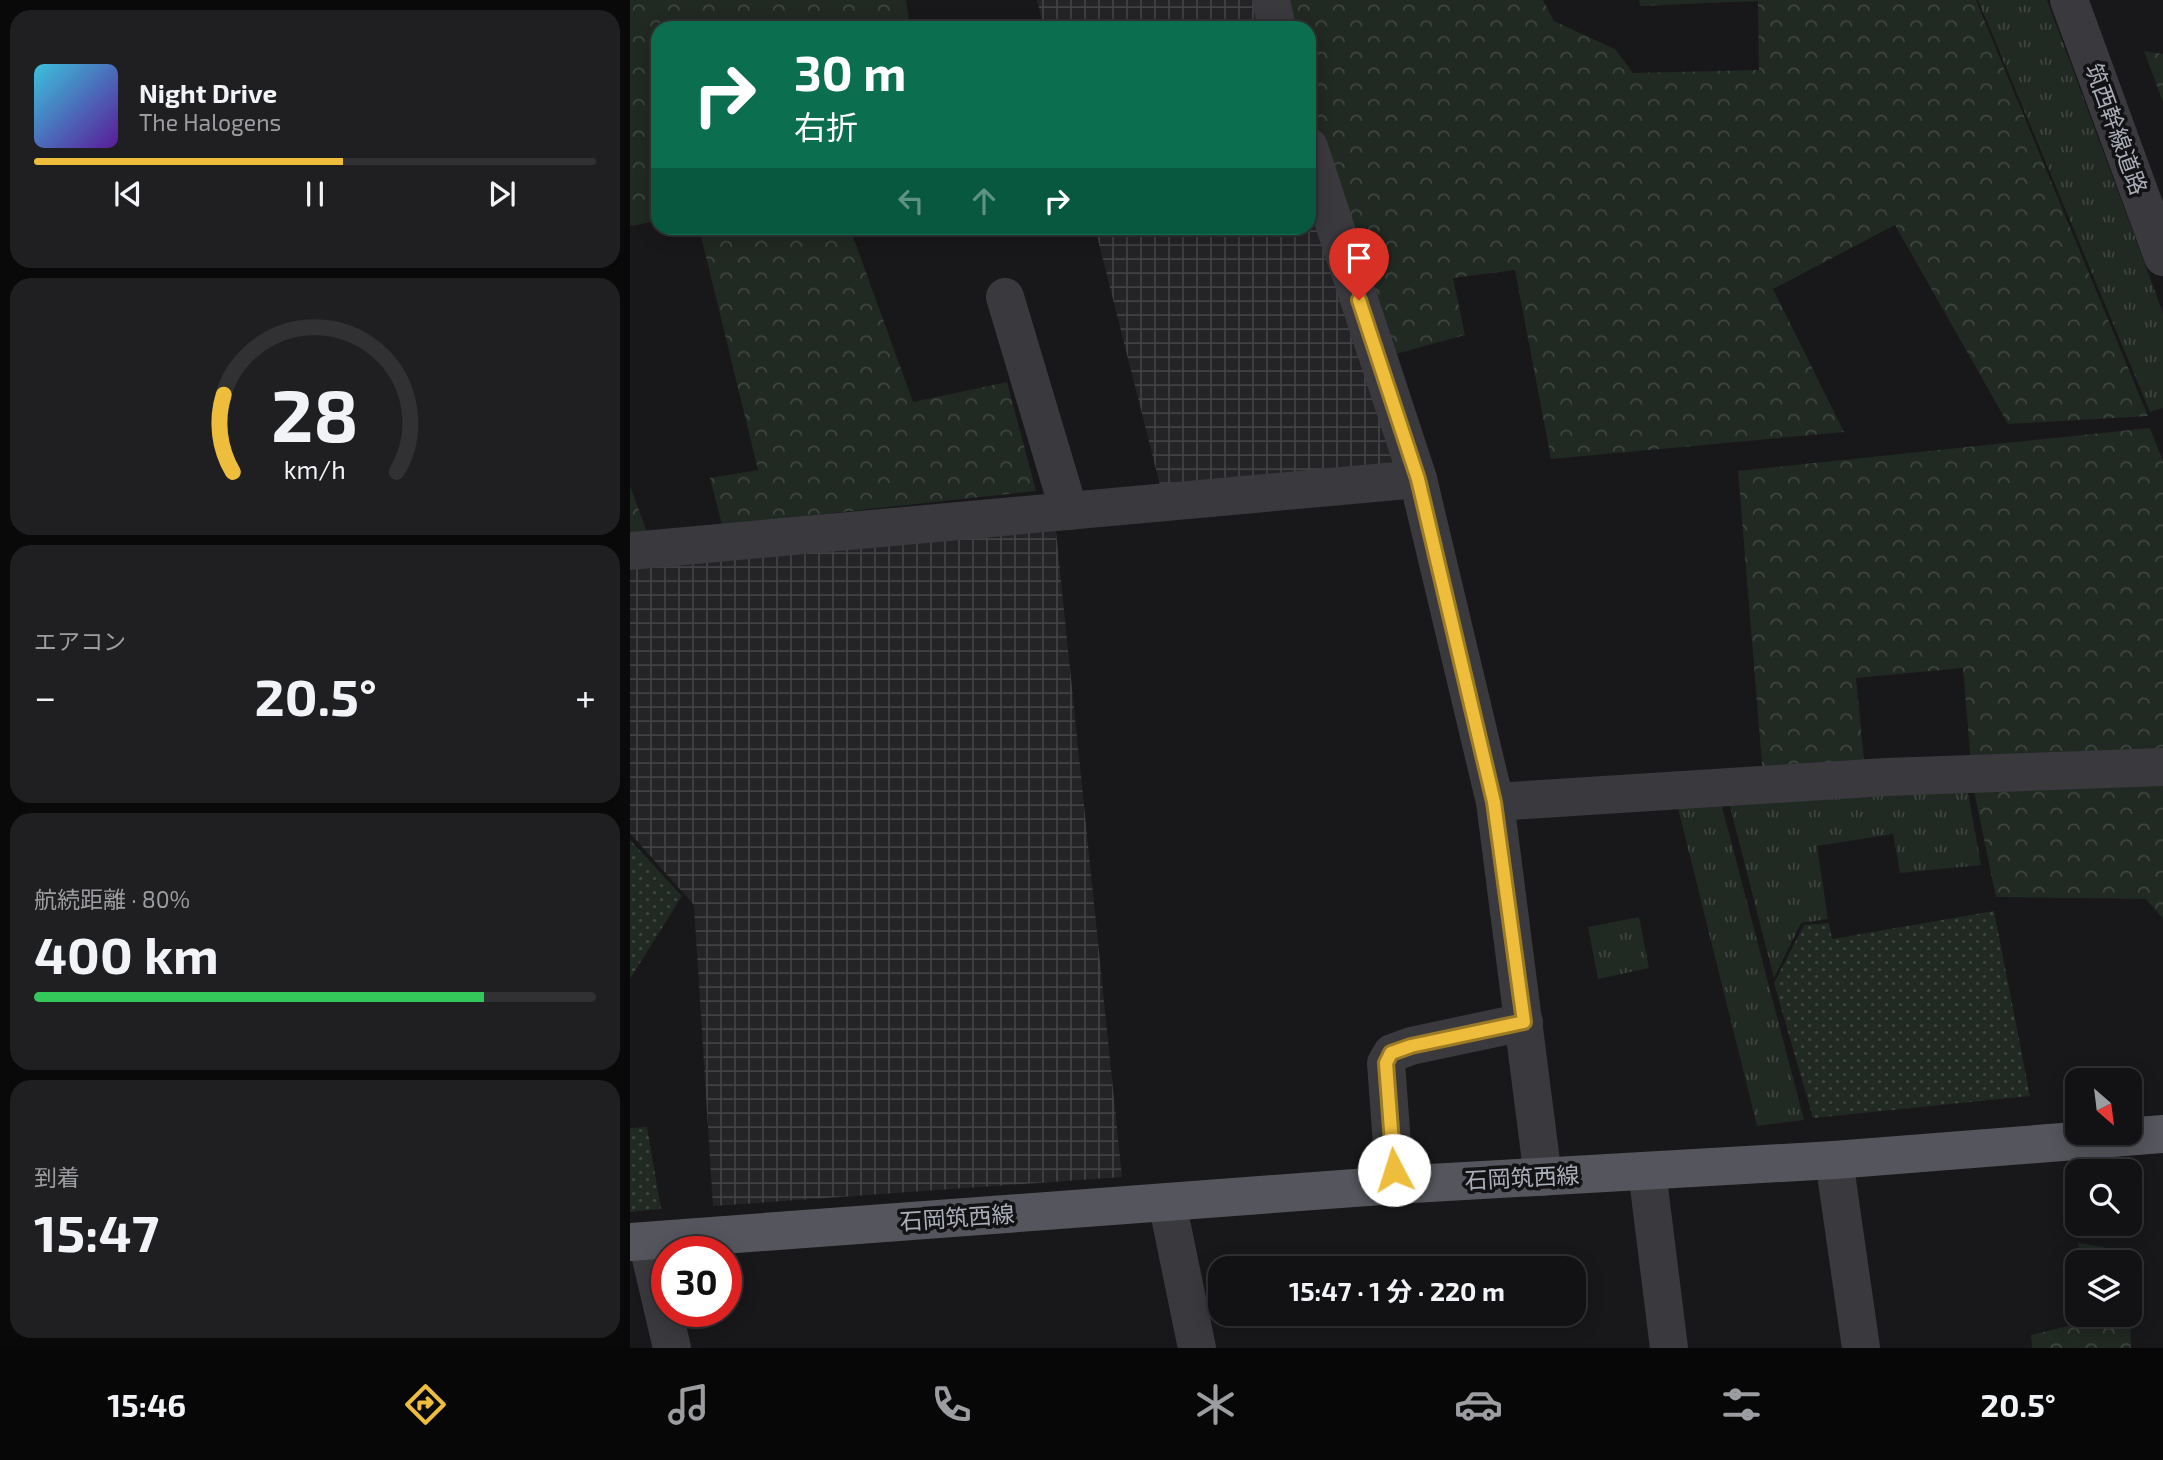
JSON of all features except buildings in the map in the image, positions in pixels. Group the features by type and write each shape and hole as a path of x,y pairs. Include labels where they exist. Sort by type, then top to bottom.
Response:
{"main road":[{"name":"石岡筑西線","path":"639,1241 1395,1185 1834,1160 2163,1134"}],"street":[{"path":"1271,0 1276,21"},
{"name":"筑西幹線道路","path":"2069,0 2163,257"},
{"path":"1316,168 1418,479 1494,802 1543,1177"},
{"path":"1005,297 1069,511"},
{"path":"630,551 1418,479"},
{"path":"1494,802 1886,777 2163,767"},
{"path":"1395,1185 1386,1063 1391,1053 1411,1046 1524,1022"},
{"path":"1834,1160 1861,1348"},
{"path":"1647,1171 1669,1348"},
{"path":"1167,1202 1197,1348"},
{"path":"639,1241 672,1348"}],"shaded area":[{"path":"1037,0 1259,0 1263,21 1042,21"},
{"path":"1316,212 1397,462 1161,489 1097,235 1316,235"},
{"path":"1055,522 1122,1177 713,1206 694,905 630,833 630,562"}],"green space":[{"path":"630,0 906,0 909,21 651,21 651,222 630,226"},
{"path":"1284,0 1543,0 1554,21 1615,49 1633,73 1759,70 1758,1 1640,6 1639,0 1976,0 2148,416 2008,424 1895,225 1773,289 1844,432 1551,459 1515,270 1453,278 1465,335 1392,355 1316,128 1316,21 1288,21"},
{"path":"1978,0 2047,0 2163,313 2163,408 2150,412"},
{"path":"2144,51 2163,54 2163,102"},
{"path":"701,235 853,235 913,402 1007,382 1036,491 722,525 710,478 758,470"},
{"path":"2150,428 2163,461 2163,756 1971,764 1963,668 1856,678 1865,769 1763,775 1738,471"},
{"path":"630,486 648,535 630,537"},
{"path":"2163,778 2163,919 2146,899 1996,897 1972,781"},
{"path":"1967,787 1981,865 1900,873 1893,834 1817,846 1828,919 1801,923 1774,978 1728,799"},
{"path":"1720,799 1804,1120 1757,1126 1676,800"},
{"path":"630,840 682,896 630,979"},
{"path":"1994,911 2030,1096 1813,1118 1774,983 1804,925 1829,923 1832,939"},
{"path":"1639,917 1649,968 1598,979 1588,927"},
{"path":"647,1127 661,1209 630,1212 630,1128"},
{"path":"2078,1243 2104,1247 2107,1250 2079,1250"},
{"path":"2065,1327 2130,1327 2131,1348 2032,1348 2031,1335"}],"route":[{"path":"1359,300 1418,479 1494,802 1524,1022 1411,1046 1391,1053 1386,1063 1394,1170"}]}
